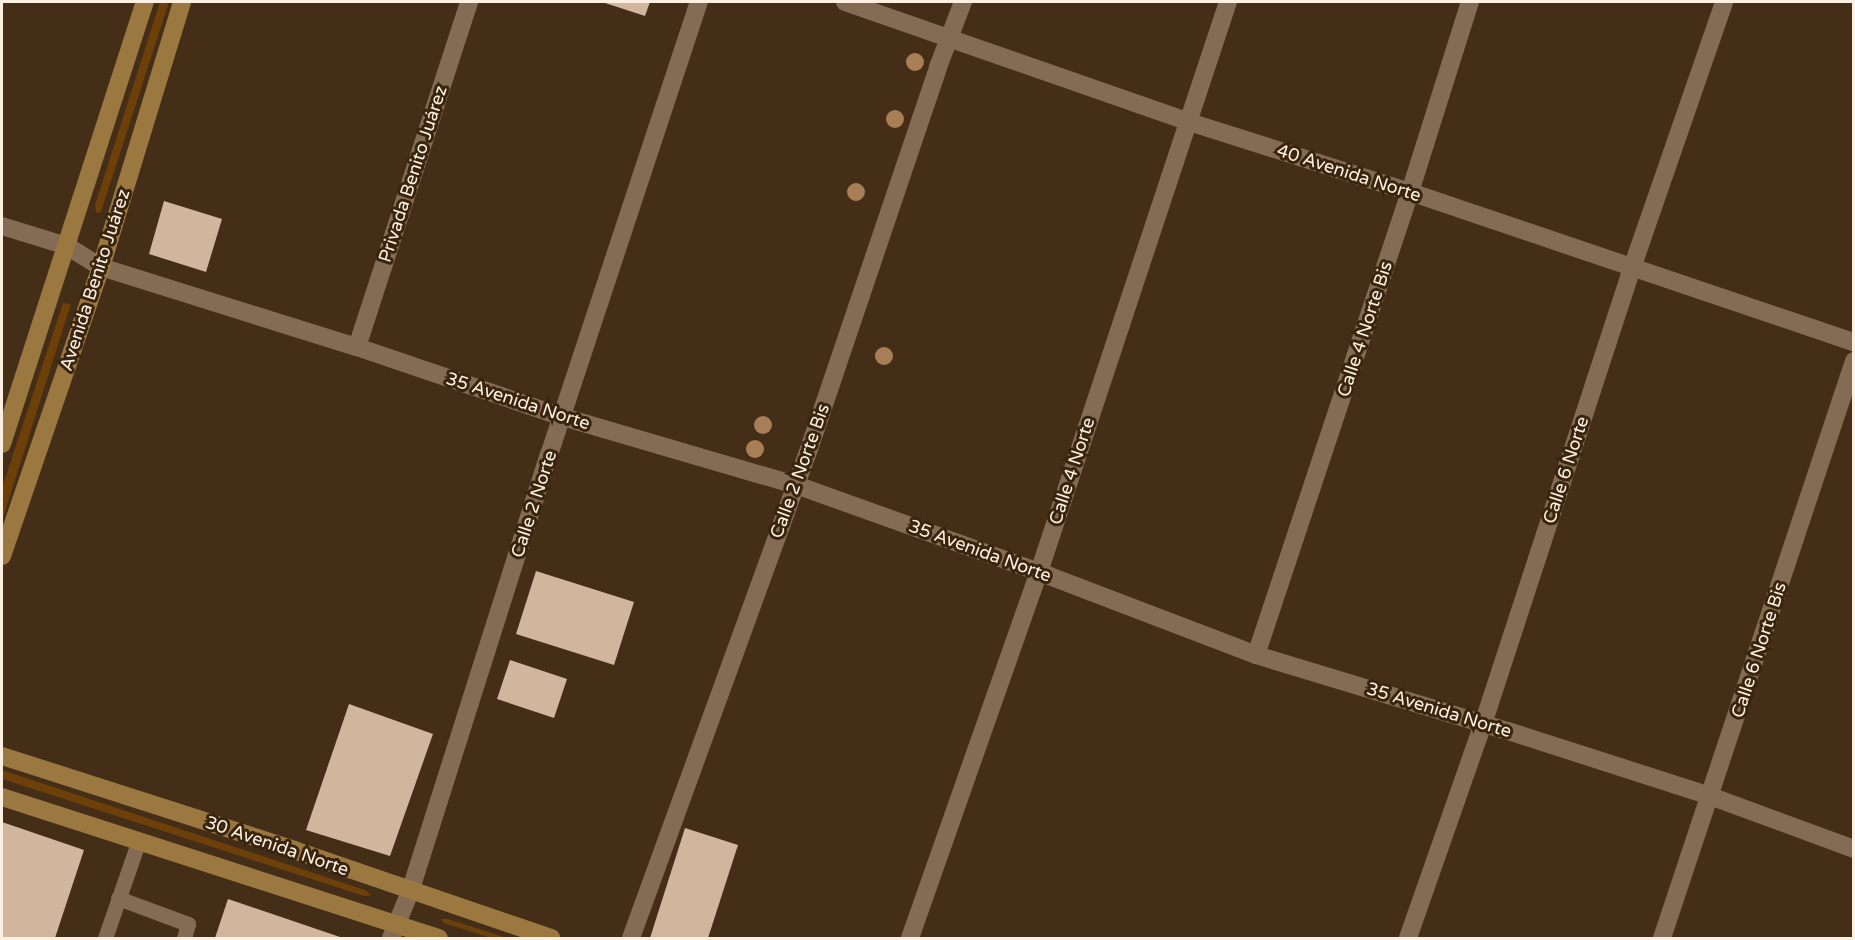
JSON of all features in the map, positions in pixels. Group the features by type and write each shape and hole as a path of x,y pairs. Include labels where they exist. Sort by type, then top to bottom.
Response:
{"street":[{"name":"Avenida Benito Juárez","path":"2,444 145,2"},
{"name":"Avenida Benito Juárez","path":"2,556 101,267 182,2"},
{"name":"Privada Benito Juárez","path":"357,347 469,2"},
{"name":"Calle 2 Norte","path":"394,932 410,892 699,2"},
{"name":"40 Avenida Norte","path":"845,2 1186,121 1410,192 1854,342"},
{"name":"Calle 2 Norte Bis","path":"631,939 796,485 938,67 963,2"},
{"name":"Calle 4 Norte","path":"910,939 1039,572 1186,121 1228,2"},
{"name":"Calle 4 Norte Bis","path":"1256,655 1410,192 1470,2"},
{"name":"Calle 6 Norte","path":"1408,939 1483,724 1632,268 1724,2"},
{"name":"35 Avenida Norte","path":"2,226 67,246 101,267 357,347 563,417 796,485 1039,572 1256,655 1710,796 1854,849"},
{"name":"Calle 6 Norte Bis","path":"1662,939 1854,361"},
{"name":"30 Avenida Norte","path":"2,756 294,850 551,939"},
{"name":"30 Avenida Norte","path":"2,796 139,840 394,932 439,939"}],"lane":[{"path":"105,939 139,840"},
{"path":"118,898 188,924 184,939"}],"shaded area":[{"path":"160,2 169,2 101,212 96,213 95,205"},
{"path":"63,303 71,304 2,521 2,488"},
{"path":"2,770 365,890 372,895 364,896 2,779"},
{"path":"441,919 448,919 507,938 491,938 444,923"}],"building":[{"path":"602,2 650,2 645,16"},
{"path":"164,201 222,219 206,272 149,254"},
{"path":"536,571 634,602 614,665 516,634"},
{"path":"510,660 567,679 554,718 497,699"},
{"path":"349,704 433,734 390,856 306,830"},
{"path":"2,822 84,850 55,938 2,938"},
{"path":"685,828 738,845 708,938 650,938"},
{"path":"228,899 343,938 215,938"}]}
